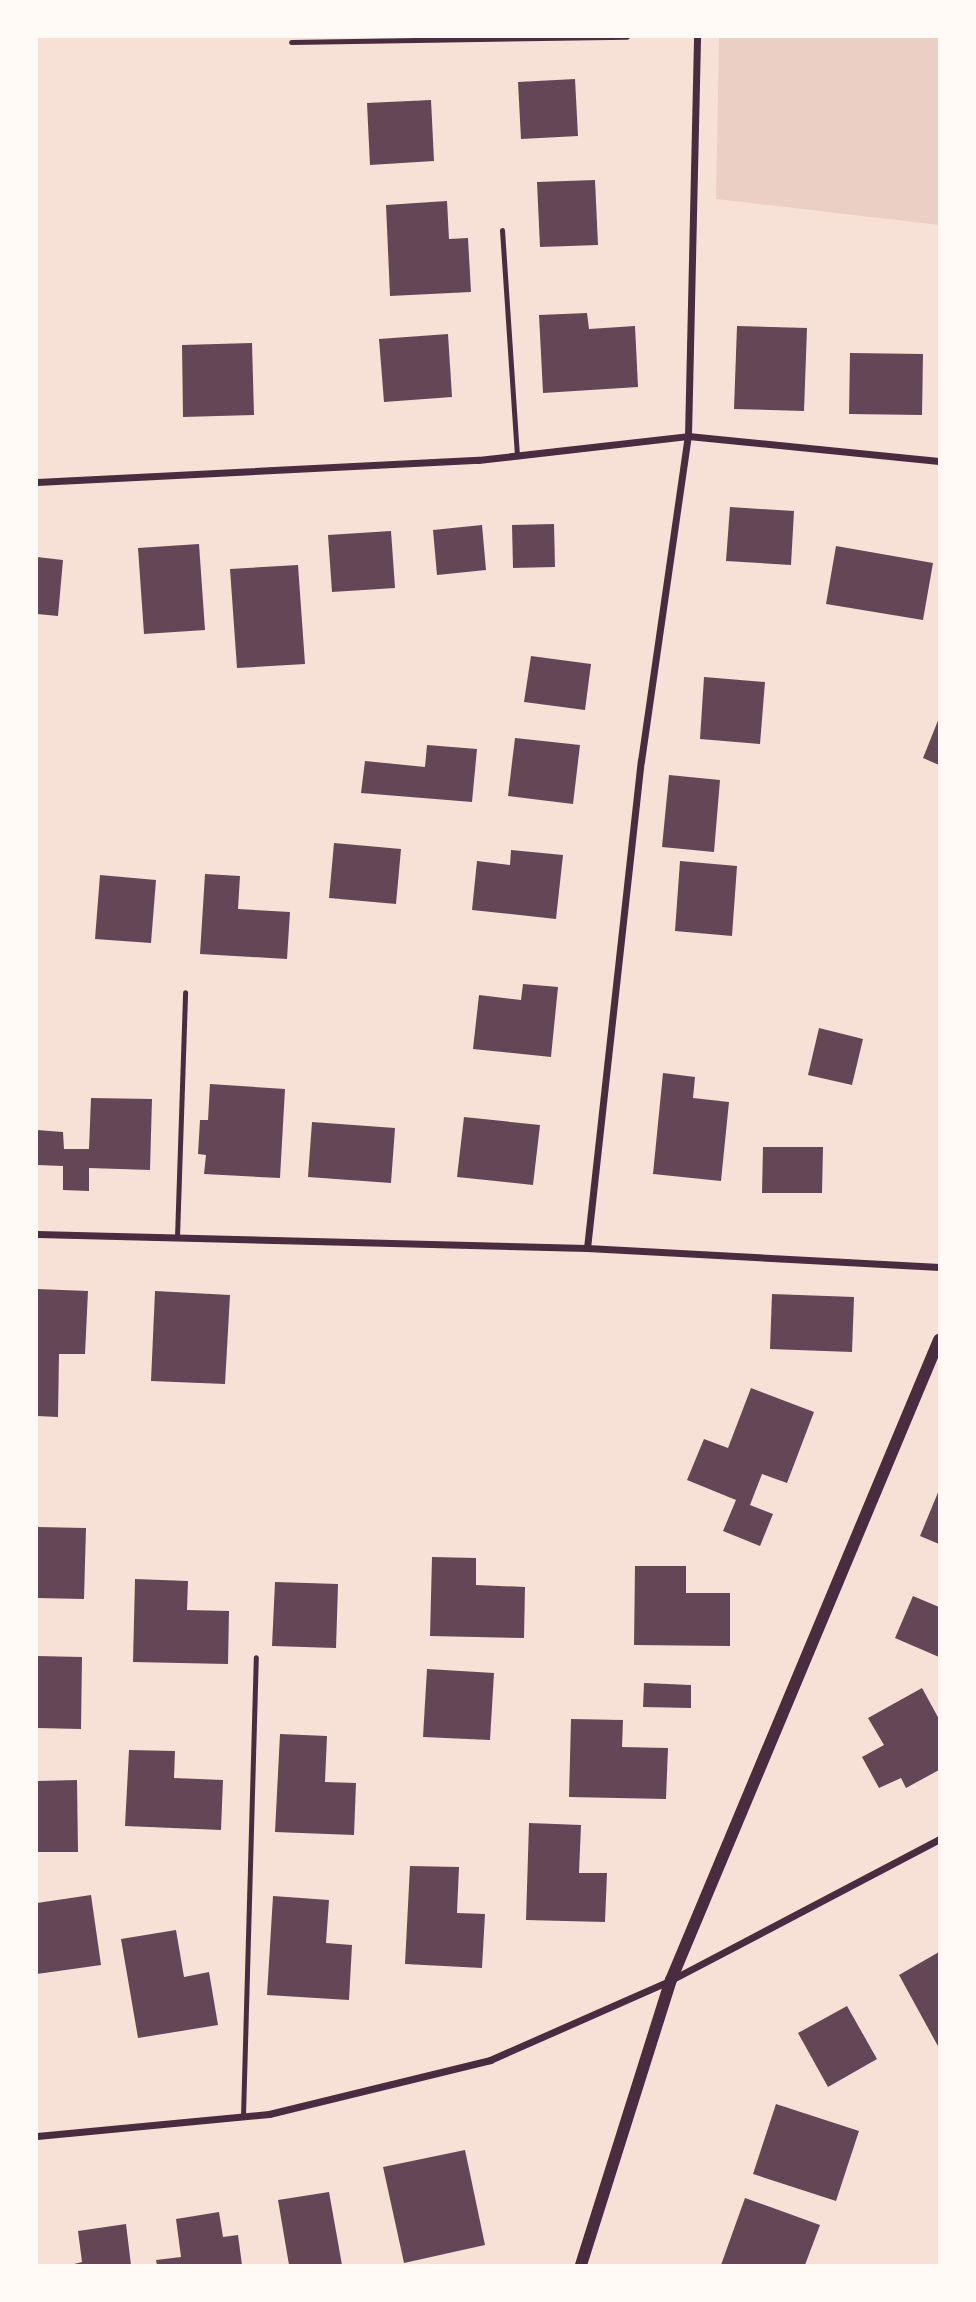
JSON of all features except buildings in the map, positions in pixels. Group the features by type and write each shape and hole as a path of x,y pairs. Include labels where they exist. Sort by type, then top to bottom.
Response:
{"street":[{"path":"587,1248 641,761 688,436 697,37"},
{"path":"37,482 517,455 688,436 939,461"},
{"path":"37,1234 587,1248 939,1268"},
{"path":"581,2265 671,1980 939,1340"},
{"path":"37,2136 270,2114 490,2060 671,1980 939,1839"}],"lane":[{"path":"291,42 627,37"},
{"path":"502,230 517,455"},
{"path":"177,1237 185,992"},
{"path":"243,2116 256,1657"}],"shaded area":[{"path":"719,37 939,37 939,225 716,199"}]}
